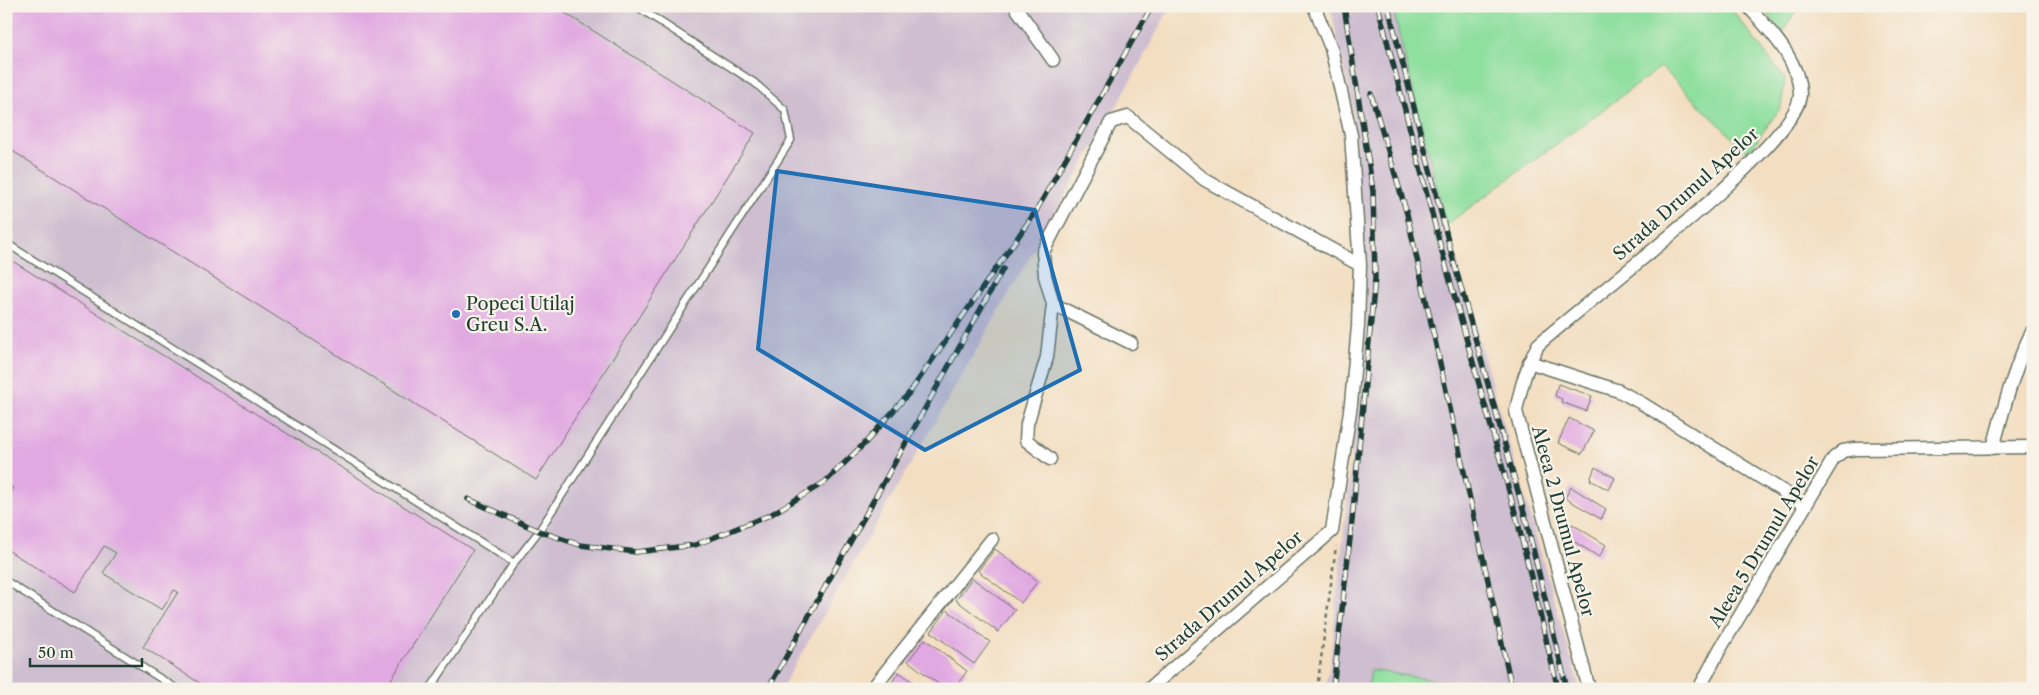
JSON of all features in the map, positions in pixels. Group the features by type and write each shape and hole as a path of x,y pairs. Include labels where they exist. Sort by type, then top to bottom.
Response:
{"street":[{"path":"1015,6 1053,60"},
{"path":"1314,6 1331,48 1351,135 1360,265 1358,326 1351,404 1332,530"},
{"name":"Strada Drumul Apelor","path":"1529,362 1538,345 1553,331 1702,209 1763,152 1788,123 1801,94 1796,71 1775,38 1748,6"},
{"path":"1050,459 1026,440 1027,424 1047,357 1053,304 1045,276 1043,252 1111,122 1128,117 1205,180 1360,265"},
{"path":"1053,304 1131,343"},
{"path":"1993,448 2008,396 2033,330"},
{"path":"1529,362 1619,391 1805,505"},
{"name":"Aleea 2 Drumul Apelor","path":"1529,362 1522,382 1516,411 1588,689"},
{"name":"Aleea 5 Drumul Apelor","path":"1699,689 1720,649 1805,505 1834,458 1843,451 1855,449 2033,447"},
{"name":"Strada Drumul Apelor","path":"1148,689 1332,530"},
{"path":"872,689 992,539"}],"lane":[{"path":"430,689 514,563 539,531 791,140 785,110 754,83 636,6"},
{"path":"6,243 514,563"},
{"path":"6,581 177,689"}],"path":[{"path":"1317,689 1337,549 1332,530"}],"highlighted area":[{"path":"777,171 1035,210 1080,370 925,450 758,349"}],"shaded area":[{"path":"6,6 1171,6 1117,106 781,689 6,689"},
{"path":"1330,6 1392,6 1446,225 1580,689 1489,689 1371,670 1368,689 1325,689 1330,665 1366,315 1352,104"}],"green space":[{"path":"1392,6 1729,6 1785,79 1781,107 1748,153 1661,67 1446,225"},
{"path":"1761,6 1799,6 1782,33"},
{"path":"1371,670 1489,689 1368,689"}],"building":[{"name":"Popeci Utilaj Greu S.A.","path":"6,6 554,6 755,133 536,480 6,147"},
{"path":"6,257 473,550 385,689 209,689 143,647 178,592 174,590 162,610 103,573 116,553 104,546 75,592 6,549 6,499 13,488 6,484"},
{"path":"1558,384 1592,396 1586,411 1561,402 1562,399 1555,396"},
{"path":"1569,418 1594,431 1582,454 1558,443"},
{"path":"1595,467 1615,478 1609,490 1590,480"},
{"path":"1571,487 1606,509 1601,519 1565,498"},
{"path":"1572,524 1606,545 1599,557 1565,536"},
{"path":"995,549 1038,581 1021,603 978,571"},
{"path":"972,578 1015,610 998,632 956,600"},
{"path":"947,610 990,642 974,664 931,632"},
{"path":"925,639 967,671 954,689 945,689 908,661"},
{"path":"899,672 922,689 887,689"}],"railway":[{"path":"468,499 539,531 580,545 636,552 695,545 770,515 825,482 867,441 910,392 1036,211 1152,6"},
{"path":"1333,689 1352,521 1375,278 1373,191 1344,6"},
{"path":"1378,6 1442,252 1518,523 1558,689"},
{"path":"1388,6 1451,252 1526,520 1567,689"},
{"path":"1371,94 1407,214 1512,689"},
{"path":"768,689 1003,269"}],"place":[{"name":"Popeci Utilaj Greu S.A.","path":"456,314"}]}
